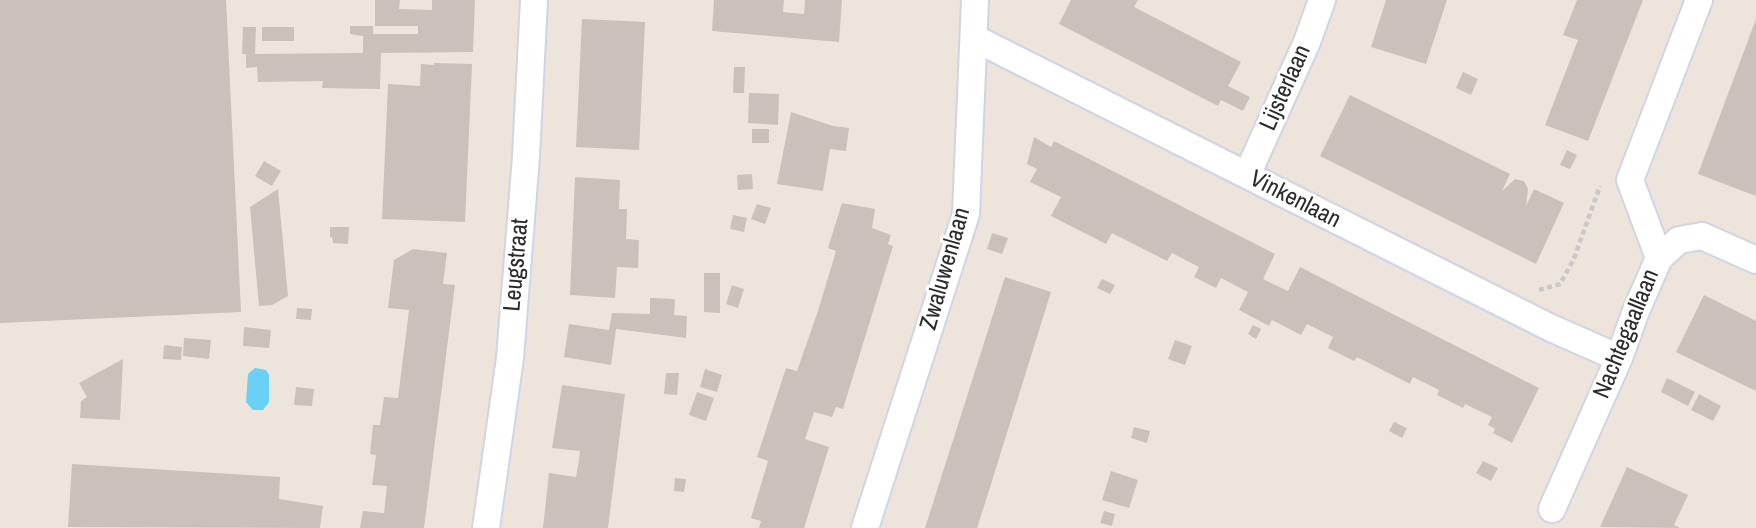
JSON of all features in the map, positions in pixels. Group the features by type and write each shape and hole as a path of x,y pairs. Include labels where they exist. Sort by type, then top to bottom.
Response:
{"street":[{"name":"Leugstraat","path":"486,528 510,358 526,156 534,0"},
{"name":"Zwaluwenlaan","path":"864,528 966,214 975,0"},
{"name":"Lijsterlaan","path":"1247,176 1307,42 1322,0"},
{"name":"Nachtegaallaan","path":"1552,509 1619,358 1659,258 1630,180 1699,0"},
{"name":"Vinkenlaan","path":"974,38 1551,328 1619,358"},
{"path":"1659,258 1679,240 1702,236 1756,260"}],"path":[{"path":"1529,288 1537,291 1560,284 1573,261 1603,178"}],"water":[{"path":"255,368 266,370 269,375 269,402 263,410 253,410 246,402 248,374"}],"building":[{"path":"0,0 226,0 241,312 0,323"},
{"path":"375,0 400,0 399,9 432,10 432,0 475,0 473,52 381,53 380,89 322,88 323,81 258,82 257,67 246,68 246,54 242,54 243,27 256,27 255,54 363,53 363,36 350,34 350,26 373,26 373,34 418,34 418,26 375,26"},
{"path":"714,0 784,0 783,12 804,14 805,0 842,0 839,42 712,31"},
{"path":"1071,0 1138,0 1134,7 1241,62 1228,86 1250,97 1243,111 1221,100 1218,106 1059,24"},
{"path":"1386,0 1447,0 1426,64 1371,47"},
{"path":"1577,0 1643,0 1588,141 1545,125 1578,40 1563,35"},
{"path":"582,19 645,22 639,150 576,147"},
{"path":"1756,19 1756,196 1698,174"},
{"path":"262,27 294,27 294,41 262,41"},
{"path":"421,64 472,64 465,222 382,219 388,84 420,86"},
{"path":"734,67 745,67 744,93 733,93"},
{"path":"1463,72 1478,79 1471,95 1456,88"},
{"path":"749,93 779,94 778,125 748,123"},
{"path":"1350,95 1510,174 1502,191 1515,179 1524,181 1528,189 1526,206 1534,189 1564,203 1536,264 1320,156"},
{"path":"791,112 833,126 849,128 846,151 830,149 823,191 777,184"},
{"path":"752,129 769,129 769,143 752,143"},
{"path":"1034,137 1051,147 1054,141 1275,254 1263,279 1271,283 1288,291 1300,267 1539,388 1512,443 1493,433 1495,429 1488,425 1492,417 1465,404 1463,408 1437,395 1439,390 1413,377 1410,384 1357,357 1354,361 1328,348 1333,337 1307,324 1301,335 1272,320 1269,326 1239,310 1248,292 1221,278 1216,288 1194,277 1199,267 1172,253 1167,261 1112,233 1106,244 1051,216 1061,197 1030,182 1037,169 1027,164"},
{"path":"1567,150 1577,155 1570,169 1560,165"},
{"path":"264,161 281,171 272,186 255,176"},
{"path":"752,174 753,189 738,190 737,175"},
{"path":"575,177 620,180 619,209 627,209 626,239 639,240 638,268 617,267 615,298 570,295"},
{"path":"278,189 288,296 272,305 259,306 250,207"},
{"path":"842,203 875,209 872,228 891,235 888,244 893,246 843,409 836,407 832,417 814,412 805,439 829,447 804,528 759,528 761,521 751,518 768,461 757,457 786,368 797,371 818,311 836,251 828,248"},
{"path":"757,204 771,208 765,224 751,219"},
{"path":"733,215 747,218 744,232 730,229"},
{"path":"330,227 349,227 348,244 333,243"},
{"path":"992,233 1008,238 1002,254 987,249"},
{"path":"413,249 447,253 443,284 455,285 424,528 360,528 363,511 384,513 387,486 372,485 376,455 370,454 373,425 380,425 384,397 398,398 409,310 388,308 394,260"},
{"path":"704,273 720,273 720,313 704,312"},
{"path":"1005,277 1051,292 987,497 977,528 925,528"},
{"path":"1102,279 1115,285 1110,294 1097,288"},
{"path":"732,285 744,289 738,308 726,304"},
{"path":"1704,295 1756,321 1756,391 1676,352"},
{"path":"650,298 675,299 674,315 687,316 686,338 616,329 611,365 564,357 569,324 609,330 612,313 650,314"},
{"path":"297,308 312,309 311,320 296,319"},
{"path":"1253,325 1261,329 1256,339 1248,334"},
{"path":"244,327 271,330 269,348 243,346"},
{"path":"184,338 211,340 209,359 183,356"},
{"path":"1175,340 1192,346 1185,365 1168,359"},
{"path":"164,345 182,347 181,360 163,359"},
{"path":"123,359 120,420 80,418 81,401 87,397 79,383"},
{"path":"705,369 722,375 717,392 700,387"},
{"path":"666,373 679,373 677,395 664,394"},
{"path":"1667,378 1695,392 1688,406 1661,392"},
{"path":"562,385 625,394 608,528 543,528 549,473 576,477 579,460 580,451 552,448"},
{"path":"296,387 314,389 312,406 294,405"},
{"path":"697,392 714,398 706,421 689,415"},
{"path":"1699,394 1721,406 1713,421 1691,410"},
{"path":"1394,422 1407,428 1402,438 1389,431"},
{"path":"1134,427 1150,431 1147,443 1131,438"},
{"path":"1483,461 1498,468 1491,481 1476,473"},
{"path":"72,464 280,477 279,499 323,506 320,528 68,527"},
{"path":"1627,467 1688,495 1674,525 1680,528 1600,527"},
{"path":"1111,471 1138,480 1129,508 1102,500"},
{"path":"675,478 686,479 684,492 674,491"},
{"path":"1104,511 1115,514 1112,526 1100,523"}]}
